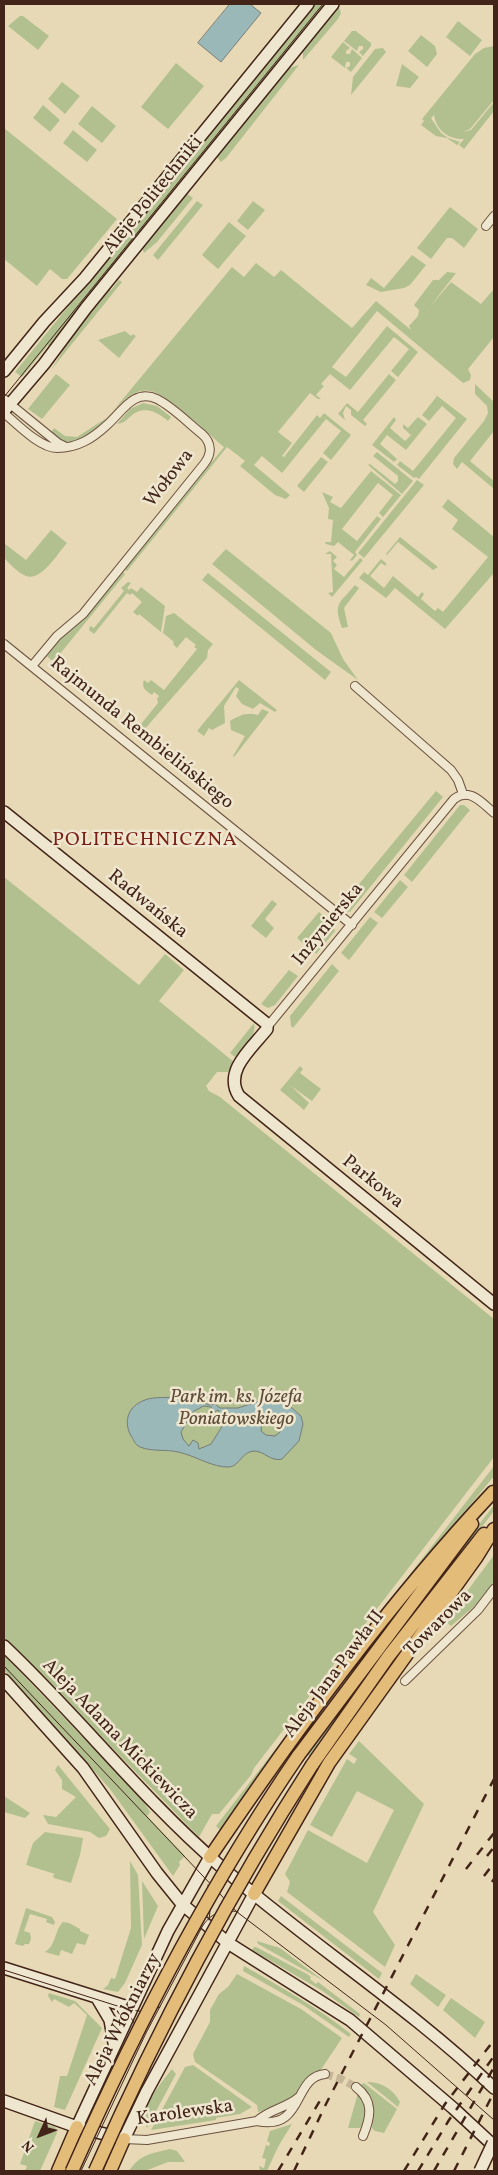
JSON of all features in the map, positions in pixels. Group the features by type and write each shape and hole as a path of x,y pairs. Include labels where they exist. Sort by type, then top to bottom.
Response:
{"main road":[{"name":"Aleje Politechniki","path":"4,372 44,322 85,278 308,4"},
{"name":"Aleje Politechniki","path":"5,407 333,4"},
{"name":"Radwańska","path":"4,812 268,1026"},
{"name":"Inżynierska","path":"234,1083 237,1067 268,1026"},
{"name":"Parkowa","path":"234,1083 236,1091 243,1100 494,1304"},
{"name":"Aleja Jana Pawła II","path":"214,1888 263,1807 298,1756 335,1704 457,1546 494,1492"},
{"path":"210,1857 339,1678 449,1539 494,1492"},
{"name":"Aleja Jana Pawła II","path":"230,1902 259,1850 312,1765 394,1650 468,1552 494,1522"},
{"path":"110,2171 147,2091 254,1894 329,1763 476,1558 494,1529"},
{"name":"Aleja Adama Mickiewicza","path":"4,1646 180,1829 210,1857 254,1894 412,2016 494,2088"},
{"path":"4,1680 83,1768 157,1874 182,1904 228,1943 350,2020 494,2143 480,2171"},
{"name":"Aleja Włókniarzy","path":"77,2127 131,2008 182,1904 210,1857"},
{"name":"Aleja Włókniarzy","path":"72,2171 129,2049 214,1888"},
{"name":"Aleja Włókniarzy","path":"95,2171 165,2023 230,1902"},
{"path":"4,1968 131,2008"},
{"path":"97,1998 110,2020 114,2045"},
{"name":"Karolewska","path":"4,2101 77,2127 124,2139"},
{"path":"58,2171 77,2127"}],"street":[{"path":"486,226 494,216"},
{"name":"Wołowa","path":"5,407 46,446 66,447 77,446 86,441 107,425 129,402 145,396 152,397 164,403 205,436 209,442 210,450 204,464 83,614 57,636 32,666"},
{"path":"5,407 66,447"},
{"name":"Rajmunda Rembielińskiego","path":"4,644 352,925"},
{"path":"355,686 451,770 458,780 463,794 474,796 494,813"},
{"name":"Inżynierska","path":"268,1026 454,799 463,794"},
{"name":"Towarowa","path":"405,1681 478,1610 494,1589"},
{"name":"Karolewska","path":"124,2139 147,2140 257,2120 268,2112 289,2104 301,2095 314,2077 325,2074"},
{"path":"356,2087 366,2098 370,2107 369,2119 363,2136"}],"green space":[{"path":"299,4 302,4 181,149"},
{"path":"314,4 327,4 84,301 51,348 48,345 22,377 15,372"},
{"path":"339,7 341,13 338,19 303,60 303,49"},
{"path":"20,16 23,16 49,36 38,50 8,26"},
{"path":"458,21 482,40 470,56 446,37"},
{"path":"352,31 356,31 371,43 371,46 363,56 359,52 363,49 363,46 359,46 357,51 344,41"},
{"path":"421,35 435,46 437,54 427,67 408,51"},
{"path":"343,42 350,48 346,51 346,54 350,54 352,49 362,58 351,72 346,68 350,66 350,62 346,62 345,68 331,57"},
{"path":"494,46 494,100 470,129 463,132 471,130 494,102 494,111 464,149 459,145 464,139 453,138 444,133 435,121 434,115 431,118 441,133 448,138 460,142 457,145 447,138 436,136 421,125 424,121 422,119 475,54 484,48"},
{"path":"383,48 386,52 351,95 353,77 375,49"},
{"path":"176,63 204,86 168,129 141,107"},
{"path":"402,64 419,77 410,88 396,86"},
{"path":"299,65 221,162 216,156 286,69"},
{"path":"62,82 80,96 65,114 48,99"},
{"path":"43,105 60,120 50,132 33,118"},
{"path":"92,106 116,126 102,143 78,124"},
{"path":"4,128 117,219 67,279 62,279 50,269 37,286 4,259"},
{"path":"73,130 97,150 87,162 63,143"},
{"path":"186,193 193,198 157,242 144,253 142,248"},
{"path":"197,201 203,205 158,260 153,255"},
{"path":"253,201 265,210 248,230 237,221"},
{"path":"450,207 478,229 464,248 452,238 447,238 431,259 417,248"},
{"path":"229,222 246,236 218,269 202,255"},
{"path":"412,255 426,265 410,285 404,288 381,292 366,285 371,278 384,288"},
{"path":"256,263 274,277 281,270 352,328 376,301 411,330 409,326 418,316 419,310 414,305 433,280 439,280 447,272 456,273 430,307 451,282 481,304 494,289 494,337 468,369 471,375 470,380 463,383 377,311 332,367 346,377 387,326 418,352 398,377 391,371 409,349 394,337 350,390 330,374 321,384 324,386 316,395 321,399 310,393 278,432 292,443 282,456 284,457 317,415 320,418 324,413 351,435 331,460 323,453 341,431 326,419 282,473 262,456 254,465 290,495 286,499 275,495 240,466 245,461 227,447 127,571 123,572 125,574 55,660 51,660 47,656 42,661 60,639 86,617 224,447 177,407 151,391 138,392 125,399 112,412 232,267 244,277"},
{"path":"119,280 122,282 51,370 81,322 109,288 111,290"},
{"path":"125,331 131,336 133,334 136,336 119,358 98,340"},
{"path":"56,374 70,385 42,419 28,409"},
{"path":"389,374 396,380 363,420 367,424 365,426 351,415 351,410 346,406 343,413 345,420 338,414 347,403 358,412"},
{"path":"475,384 494,402 494,431 470,461 494,481 494,489 462,462 457,469 453,464 454,458 484,421 488,413 487,406 475,394"},
{"path":"431,391 467,419 419,479 414,478 397,465 400,461 413,471 456,418 442,406 429,421 422,415 437,396"},
{"path":"143,403 157,406 171,417 168,421 146,410 136,413 117,424 130,409"},
{"path":"394,417 396,420 390,428 405,441 411,435 403,428 403,424 408,428 418,417 427,424 406,450 387,435 380,444 397,459 394,462 372,445"},
{"path":"107,418 91,433 79,440 65,442 50,434 54,428 65,436 77,437"},
{"path":"377,452 413,481 402,494 368,465 370,464 395,484 398,481 398,476 373,456"},
{"path":"321,457 328,462 304,492 297,486"},
{"path":"371,471 401,495 383,517 379,513 393,495 378,483 342,529 357,541 377,516 381,519 355,552 357,555 352,561 350,560 354,555 338,542 334,546 325,542 331,542 333,520 328,519 329,508 322,492 333,497 330,502 341,508"},
{"path":"417,480 424,485 364,558 358,553"},
{"path":"448,499 494,537 494,573 445,629 395,588 386,598 359,578 364,572 368,575 381,559 386,563 386,566 381,563 370,576 384,588 393,576 418,597 422,592 424,594 421,599 435,611 438,608 443,612 488,557 452,529 458,520 442,507"},
{"path":"51,530 67,543 49,566 37,575 32,577 23,575 4,558 5,544 26,560"},
{"path":"400,537 438,567 433,570 398,542 387,555"},
{"path":"226,549 331,633 343,659 358,680 316,650 212,564"},
{"path":"330,551 337,557 333,561 337,565 334,569 344,577 360,558 363,560 332,597 328,593 333,592 331,554 325,554"},
{"path":"208,573 331,672 325,680 202,580"},
{"path":"128,582 131,583 127,588 129,590 131,588 137,592 141,587 165,606 161,632 139,614 138,616 133,612 142,602 132,593 130,595 127,593 94,634 89,630 90,626 94,628 124,591 121,588"},
{"path":"355,585 359,588 344,608 348,627 342,628 338,613 339,604"},
{"path":"174,613 213,644 208,650 207,658 136,739 141,733 137,729 158,703 157,699 159,696 154,692 152,695 146,691 143,685 144,680 148,683 151,680 164,690 197,649 194,647 196,645 186,637 177,648 173,644 174,642 163,633 166,616"},
{"path":"239,680 277,710 275,712 260,703 253,709 242,704 236,696 239,689 236,687 224,706 225,723 212,730 209,728 204,736 197,731"},
{"path":"262,709 269,712 234,757 245,736 231,730 230,721 244,715 258,715"},
{"path":"436,791 443,797 350,912 345,911 340,907"},
{"path":"460,805 464,805 470,810 412,882 404,875"},
{"name":"Park im. ks. Józefa Poniatowskiego","path":"4,877 139,985 165,954 184,970 159,1001 234,1062 228,1072 217,1072 206,1086 209,1091 220,1097 494,1319 494,1457 254,1768 251,1775 219,1814 212,1814 199,1837 4,1637"},
{"path":"400,880 408,887 382,918 374,912"},
{"path":"272,900 277,904 265,919 274,928 266,938 251,926"},
{"path":"319,912 332,923 335,931 316,954 297,938"},
{"path":"370,917 378,923 349,960 341,953"},
{"path":"332,964 339,971 293,1028 290,1016"},
{"path":"289,970 298,976 275,1005 268,1008 261,1004"},
{"path":"254,1023 252,1037 243,1051 235,1057 230,1053"},
{"path":"300,1066 303,1069 300,1073 321,1089 312,1101 291,1086 309,1103 304,1110 280,1090"},
{"path":"494,1466 494,1476 335,1671"},
{"path":"494,1505 494,1511 427,1598 311,1757 306,1754 359,1680"},
{"path":"494,1555 494,1582 477,1604 451,1626 445,1621"},
{"path":"4,1655 142,1799 150,1812 147,1816 185,1856 179,1862 180,1865 173,1876 110,1789 4,1670"},
{"path":"332,1676 332,1680 258,1775 220,1830 216,1826"},
{"path":"359,1741 424,1804 373,1912 395,1945 385,1967 287,1892 290,1882 285,1874 308,1830 367,1863 394,1810 357,1791 332,1837 310,1825 347,1759 354,1764 357,1759 349,1754"},
{"path":"58,1765 110,1829 106,1836 99,1838 90,1832 48,1824 43,1815 56,1817 76,1797 62,1789 62,1780 55,1770"},
{"path":"4,1796 30,1813 25,1818 4,1812"},
{"path":"45,1832 83,1838 71,1883 54,1878 53,1875 55,1874 26,1865 33,1843"},
{"path":"130,1861 138,1875 142,1945 125,1983 118,1992 103,1989 108,1985 111,1978 115,1979 131,1928"},
{"path":"142,1881 158,1906 144,1939"},
{"path":"281,1896 382,1973 379,1979 278,1901"},
{"path":"26,1908 52,1917 55,1922 54,1925 46,1922 47,1919 30,1914 24,1931 30,1933 31,1939 29,1944 23,1946 15,1944"},
{"path":"63,1922 69,1923 89,1935 85,1945 77,1943 72,1954 61,1950 59,1956 45,1952 52,1945"},
{"path":"257,1941 280,1948 324,1981 258,1944"},
{"path":"254,1947 307,1974 316,1984 318,1982 360,2014 359,2017 321,1990 252,1950"},
{"path":"244,1966 312,2006 351,2034 349,2037 303,2005 243,1971"},
{"path":"237,1974 301,2009 342,2038 320,2071 305,2080 296,2096 289,2102 258,2112 257,2105 195,2062 193,2054 210,2022 210,2010 219,1994 228,1987"},
{"path":"416,1974 446,1995 438,2007 410,1984"},
{"path":"49,1993 75,2001 102,2028 65,2110 54,2107 60,2076 67,2076 87,2015 74,2003 69,2007 54,1999 52,2002 48,1996"},
{"path":"451,1998 485,2022 475,2038 443,2010"},
{"path":"193,2065 252,2107 240,2114 216,2118 216,2120 151,2130 185,2067"},
{"path":"172,2069 176,2074 147,2128 145,2113 147,2105"},
{"path":"367,2082 378,2083 394,2093 400,2102 398,2107"},
{"path":"364,2083 397,2109 384,2133 375,2131 372,2128 371,2099 360,2085"},
{"path":"358,2093 365,2106 365,2120 360,2128 348,2128"},
{"path":"35,2121 55,2127 57,2133 40,2171 25,2171 27,2166 20,2164"},
{"path":"292,2124 278,2147 267,2171 260,2171 259,2166 264,2168 266,2159 262,2158 266,2145 269,2146 270,2143 267,2141 270,2131"},
{"path":"170,2149 177,2151 185,2162 168,2162 145,2171 129,2171 142,2158"}],"water":[{"path":"230,4 250,4 261,13 221,62 198,43"},
{"path":"179,1396 210,1405 215,1404 220,1408 238,1408 272,1397 285,1402 301,1416 303,1424 299,1441 282,1459 274,1459 254,1451 246,1454 236,1464 229,1467 217,1466 178,1452 145,1449 138,1446 131,1436 127,1425 131,1410 139,1403 149,1399","holes":["204,1406 211,1407 214,1412 218,1410 222,1416 223,1425 211,1444 199,1449 198,1443 193,1440 189,1446 183,1439 181,1432 193,1412","274,1418 281,1422 280,1432 275,1436 266,1435 261,1431 262,1425 267,1419"]}],"tunnel":[{"path":"325,2074 341,2079 356,2087"}],"tram line":[{"path":"4,397 323,4"},
{"path":"4,1666 237,1912 386,2025 494,2120"},
{"path":"208,1885 211,1901 209,1920"},
{"path":"81,2171 146,2033 202,1927 217,1913 227,1911 238,1912"},
{"path":"4,1970 130,2010 148,2012 160,2007"},
{"path":"122,2009 130,2016 135,2025 138,2034 138,2045"}],"railway":[{"path":"294,2171 326,2104 494,1779"},
{"path":"466,1869 494,1833"},
{"path":"487,1856 494,1847"},
{"path":"484,1876 494,1863"},
{"path":"404,2171 445,2104 494,2040"},
{"path":"418,2171 449,2120 494,2056"},
{"path":"434,2171 493,2069"},
{"path":"454,2171 494,2092"},
{"path":"278,2171 324,2094"}],"district":[{"name":"POLITECHNICZNA","path":"145,841"}]}
